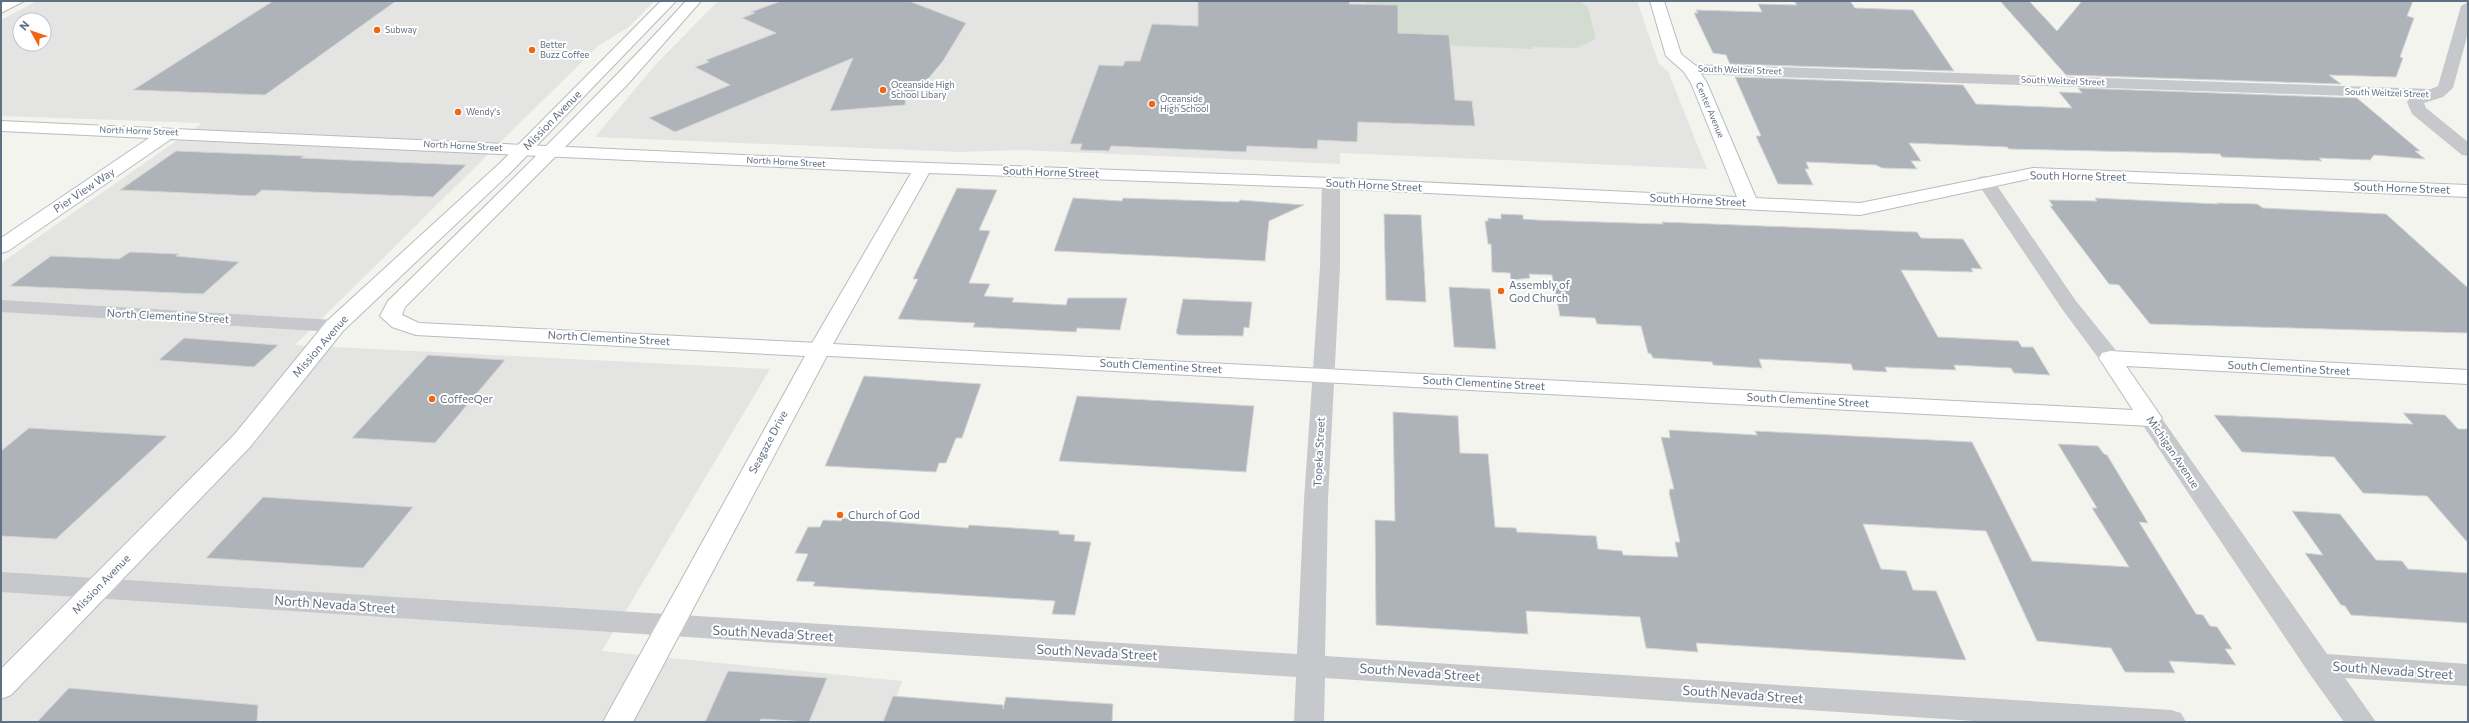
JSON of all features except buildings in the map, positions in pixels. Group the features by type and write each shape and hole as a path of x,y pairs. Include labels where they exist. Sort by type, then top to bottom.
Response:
{"street":[{"path":"1,10 17,1"},
{"name":"Mission Avenue","path":"1,687 242,441 335,326 524,149 669,1"},
{"path":"665,32 666,20 684,1"},
{"name":"Mission Avenue","path":"399,323 391,316 395,305 554,150 621,82 694,1"},
{"name":"Center Avenue","path":"1657,1 1674,56 1690,69 1699,83 1748,202"},
{"path":"2468,6 2462,49 2446,88 2437,94 2422,97 2414,102 2418,110 2468,151"},
{"name":"South Weitzel Street","path":"1690,69 2437,94"},
{"name":"North Horne Street","path":"1,126 924,167"},
{"name":"Pier View Way","path":"1,247 168,133"},
{"name":"South Horne Street","path":"924,167 1331,183 1748,202 1860,209 1985,181 2033,173 2468,190"},
{"name":"Seagaze Drive","path":"618,722 790,401 910,187 924,167"},
{"name":"Michigan Avenue","path":"1985,181 2069,305 2110,358 2319,665 2361,722"},
{"name":"Topeka Street","path":"1309,722 1312,665 1316,500 1330,267 1331,183"},
{"name":"North Clementine Street","path":"1,306 335,326"},
{"name":"North Clementine Street","path":"399,323 416,329 819,350"},
{"path":"782,347 794,359 798,374 790,401"},
{"name":"South Clementine Street","path":"819,350 1323,374 2150,418"},
{"name":"South Clementine Street","path":"2110,358 2468,377"},
{"name":"North Nevada Street","path":"1,582 669,627"},
{"name":"South Nevada Street","path":"669,627 1312,665 2171,722"},
{"name":"South Nevada Street","path":"2319,665 2468,675"}],"shaded area":[{"path":"37,1 654,1 629,27 598,46 295,345 770,369 602,651 902,681 888,722 1,722 1,263 202,123 1,116 1,20 12,14 12,52 52,52 52,12 16,12"},
{"name":"Oceanside High School","path":"718,1 1637,1 1659,64 1668,71 1707,169 1340,153 1340,164 1021,150 960,152 595,137 657,63"},
{"path":"1366,1 1579,1 1588,7 1596,39 1576,48 1533,47 1533,49 1367,42"}],"place":[{"name":"Subway","path":"377,30"},
{"name":"Better Buzz Coffee","path":"532,50"},
{"name":"Oceanside High School Libary","path":"883,90"},
{"name":"Oceanside High School","path":"1152,104"},
{"name":"Wendy's","path":"458,112"},
{"name":"Assembly of God Church","path":"1501,291"},
{"name":"CoffeeQer","path":"432,399"},
{"name":"Church of God","path":"840,515"}]}
